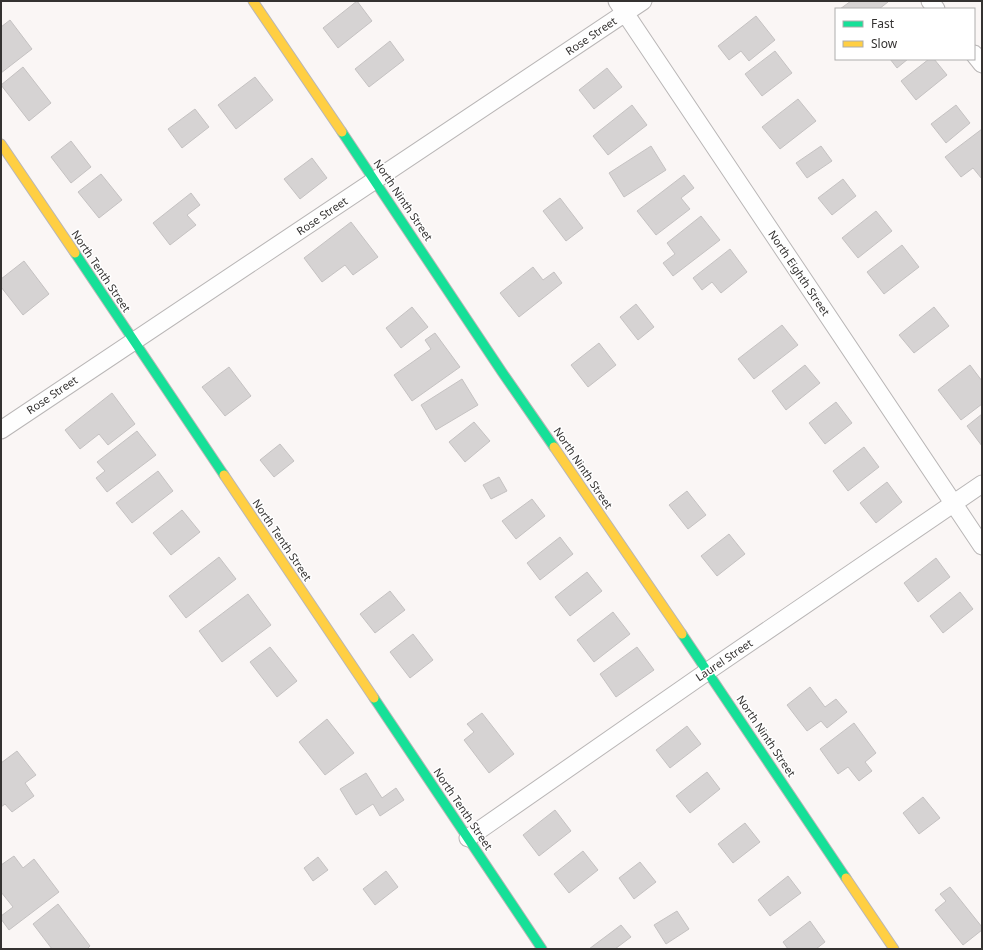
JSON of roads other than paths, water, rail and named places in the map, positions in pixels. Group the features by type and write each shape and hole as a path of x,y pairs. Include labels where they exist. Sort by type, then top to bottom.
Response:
{"street":[{"name":"North Ninth Street","path":"254,1 502,372 708,671 894,949"},
{"name":"Rose Street","path":"1,430 375,180 621,7 643,1"},
{"name":"North Eighth Street","path":"621,7 982,546"},
{"path":"975,55 982,64"},
{"name":"North Tenth Street","path":"1,144 542,949"},
{"name":"Laurel Street","path":"468,838 708,671 982,484"}]}
